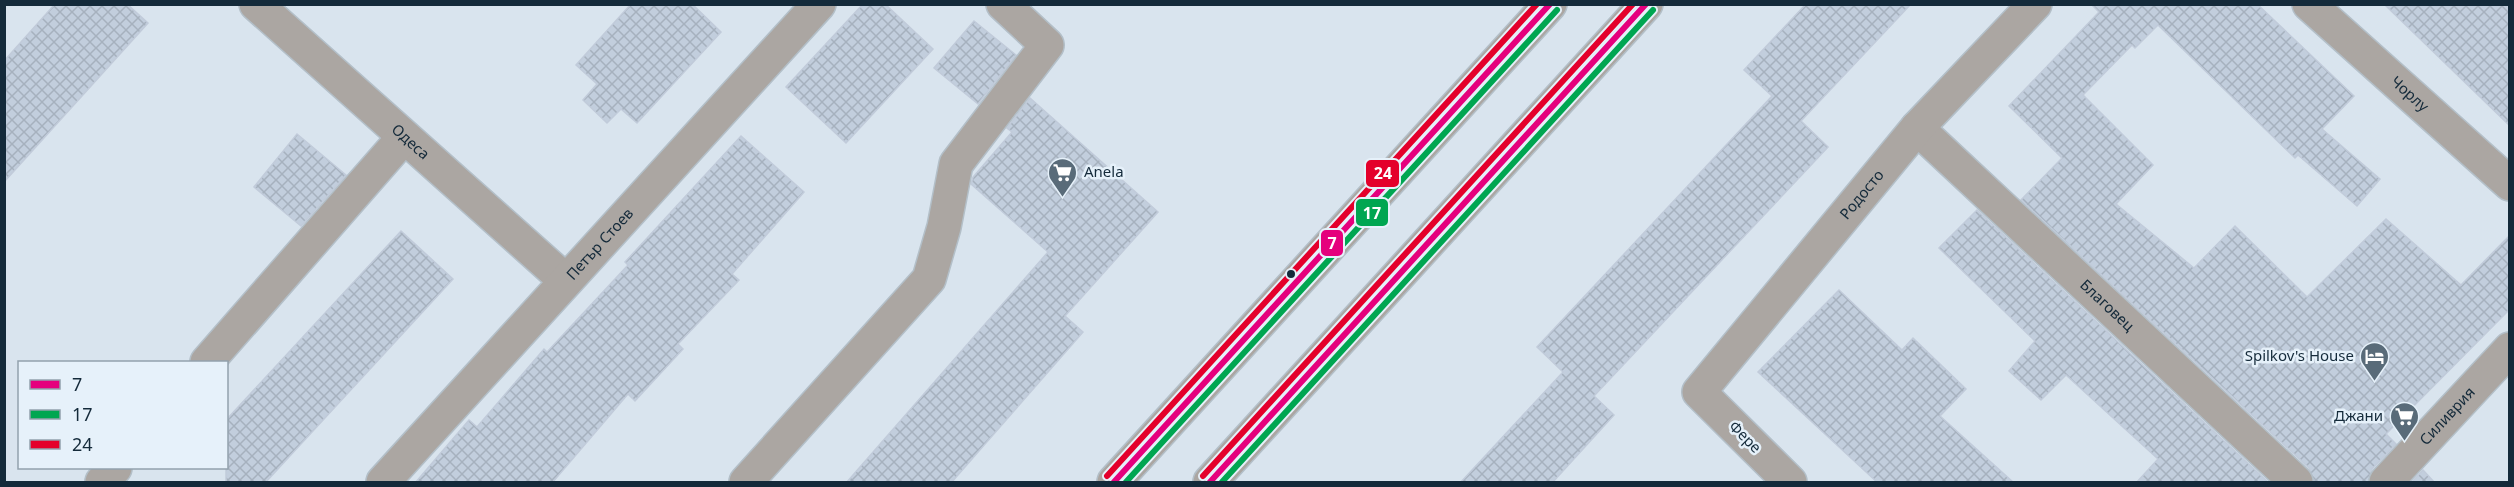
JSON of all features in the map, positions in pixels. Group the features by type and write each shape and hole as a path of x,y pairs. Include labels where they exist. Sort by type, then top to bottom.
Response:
{"street":[{"name":"Одеса","path":"256,4 565,280"},
{"name":"Петър Стоев","path":"383,483 565,280 819,4"},
{"path":"746,483 929,279 944,227 956,164 1047,45 1003,4"},
{"path":"1114,483 1550,4"},
{"path":"1210,483 1646,4"},
{"name":"Родосто","path":"1699,392 1917,128 2035,4"},
{"name":"Чорлу","path":"2309,4 2510,184"},
{"name":"Благовец","path":"1917,128 2296,483"},
{"path":"209,361 404,137"},
{"name":"Силиврия","path":"2386,483 2510,349"},
{"name":"Фере","path":"1699,392 1790,483"},
{"path":"102,483 114,469"}],"building":[{"path":"55,4 127,4 148,23 4,182 4,61"},
{"path":"631,4 692,4 721,32 637,123 621,109 607,123 583,100 597,84 576,65"},
{"path":"863,4 885,4 933,49 846,143 786,87"},
{"path":"1806,4 1911,4 1801,121 1828,147 1594,396 1614,415 1552,483 1460,483 1563,372 1537,347 1772,96 1744,70"},
{"path":"2091,4 2257,4 2354,96 2322,129 2380,179 2357,206 2298,155 2295,158 2158,25 2135,48 2132,45 2083,95 2153,165 2116,204 2194,268 2235,226 2307,297 2386,219 2461,285 2510,235 2510,309 2386,434 2396,444 2372,469 2368,483 2314,483 2309,468 2021,200 2062,158 2009,106 2099,12"},
{"path":"2384,4 2510,4 2510,126"},
{"path":"974,21 1016,55 978,104 934,68"},
{"path":"1030,98 1158,212 1065,316 1083,332 951,483 846,483 1048,252 971,184 973,177 1012,132 1007,128"},
{"path":"297,134 346,175 301,226 254,187"},
{"path":"741,136 804,192 732,274 739,280 678,344 683,349 635,401 628,394 552,483 415,483 469,420 477,427 544,349 547,352 628,265 625,262"},
{"path":"1977,210 2269,483 2136,483 2158,459 2066,375 2041,400 2009,371 2035,341 1939,248"},
{"path":"401,231 453,279 265,483 226,483 228,418"},
{"path":"1839,290 1902,350 1913,338 1966,389 1940,416 2014,483 1878,483 1758,372"},
{"path":"2423,470 2435,483 2411,483"}],"transit line":[{"name":"24","path":"1107,476 1537,4"},
{"name":"7","path":"1114,482 1550,4"},
{"name":"24","path":"1203,476 1633,4"},
{"name":"7","path":"1210,482 1646,4"},
{"name":"17","path":"1126,482 1557,10"},
{"name":"17","path":"1222,482 1653,10"}],"place":[{"name":"Anela","path":"1063,198"},
{"name":"Spilkov's House","path":"2375,382"},
{"name":"Джани","path":"2404,442"}]}
